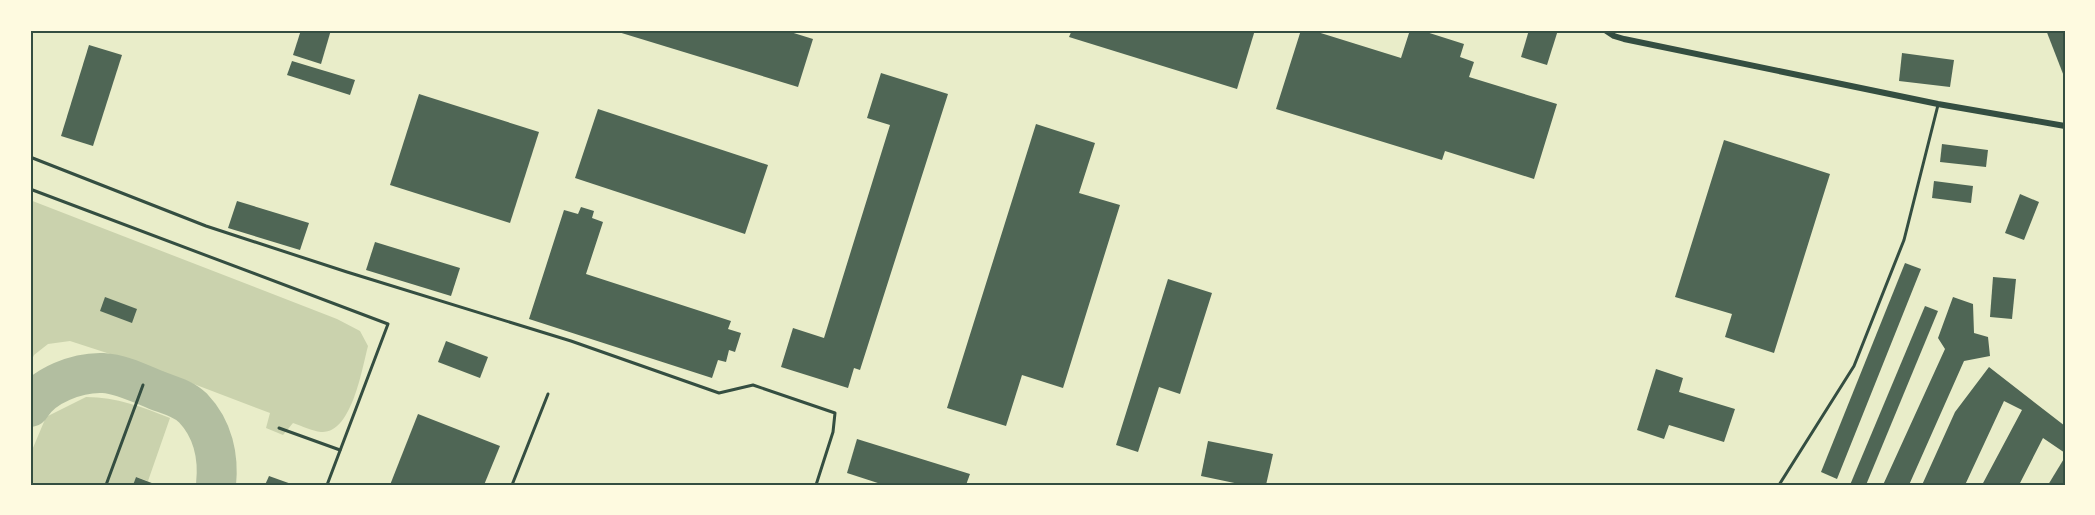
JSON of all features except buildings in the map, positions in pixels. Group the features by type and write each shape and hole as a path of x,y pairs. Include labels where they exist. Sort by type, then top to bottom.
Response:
{"street":[{"path":"1605,30 1624,39 1938,104 2065,126"}],"lane":[{"path":"1779,485 1854,366 1904,240 1938,104"},
{"path":"30,156 206,226 571,341 719,393 753,385 836,413 833,432 816,485"},
{"path":"30,189 388,324 327,485"},
{"path":"106,485 143,385"},
{"path":"512,485 548,394"},
{"path":"279,428 340,450"}],"green space":[{"path":"30,200 337,319 360,331 368,346 354,398 341,422 332,430 321,432 293,423 283,435 266,428 270,413 144,365 70,341 48,344 34,355 30,364"},
{"path":"86,397 119,401 170,418 148,481 136,477 133,485 30,485 30,455 46,417"}],"taxiway":[{"path":"30,407 43,392 52,386 93,373 123,377 176,397 193,408 210,434 215,454 216,485"}]}
